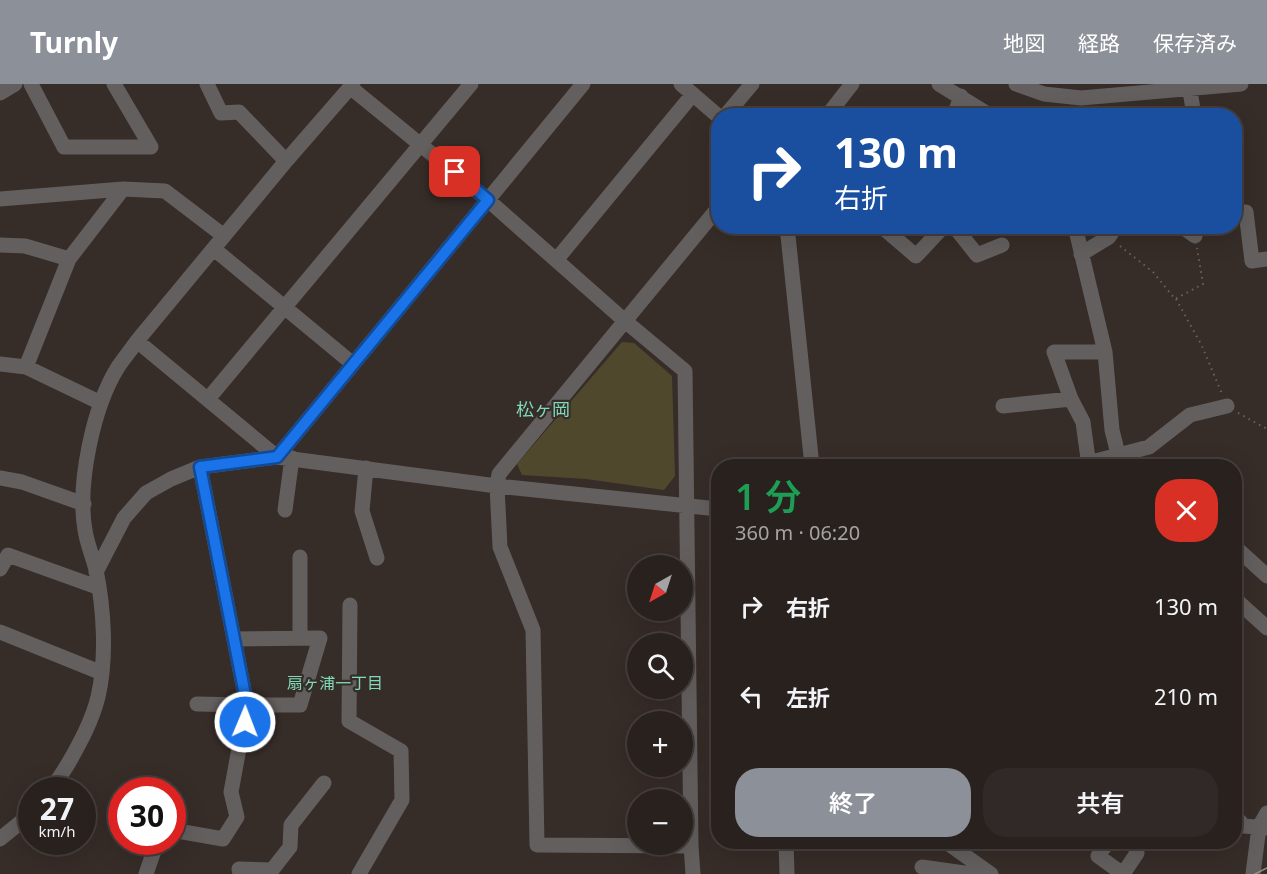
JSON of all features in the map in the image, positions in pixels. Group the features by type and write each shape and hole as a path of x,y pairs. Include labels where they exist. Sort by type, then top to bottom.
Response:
{"street":[{"path":"0,93 15,84"},
{"path":"31,84 64,147 151,147 114,84"},
{"path":"207,84 221,113 239,112 286,161"},
{"path":"208,399 471,84"},
{"path":"285,510 284,457 353,364 583,84"},
{"path":"681,84 711,110"},
{"path":"732,108 752,84"},
{"path":"833,108 852,84"},
{"path":"939,84 979,108"},
{"path":"1016,84 1044,94 1081,98 1189,86 1241,84"},
{"path":"58,777 82,740 98,699 102,673 103,625 97,579 85,530 84,504 86,466 101,403 117,368 137,341 351,85 557,259 625,321 685,371 690,789"},
{"path":"1189,86 1193,108"},
{"path":"557,259 693,94"},
{"path":"957,108 961,96"},
{"path":"0,199 123,189 165,191 224,236"},
{"path":"26,366 69,260 123,189"},
{"path":"1246,212 1252,261 1267,259"},
{"path":"627,846 537,845 533,630 500,547 497,486 499,474 711,217"},
{"path":"789,234 811,459"},
{"path":"890,234 916,256 937,234"},
{"path":"960,234 977,255 1002,245"},
{"path":"1077,234 1105,352 1112,430 1119,459"},
{"path":"1081,254 1110,234"},
{"path":"0,245 25,246 69,260"},
{"path":"214,249 353,364"},
{"path":"137,341 284,457"},
{"path":"1088,459 1083,422 1071,399 1054,352 1105,352"},
{"path":"0,364 26,366 101,403"},
{"path":"1003,406 1071,399"},
{"path":"1126,459 1149,447 1190,415 1227,406"},
{"path":"97,579 123,518 146,493 200,467 284,457 497,486 711,508"},
{"path":"186,832 223,839 237,817 231,792 247,705 200,467"},
{"path":"366,468 362,511 377,558"},
{"path":"0,478 22,482 84,504"},
{"path":"1242,553 1267,576"},
{"path":"0,569 8,555 97,579"},
{"path":"300,557 300,637"},
{"path":"350,605 349,721 401,751 402,800 358,874"},
{"path":"1242,605 1267,628"},
{"path":"0,632 102,673"},
{"path":"196,705 300,705 320,638 234,639"},
{"path":"240,874 239,869 272,870 290,847 291,825 324,783"},
{"path":"1253,874 1267,813"},
{"path":"0,839 18,824"},
{"path":"1242,824 1244,826 1263,827"},
{"path":"786,849 787,874"},
{"path":"956,849 991,874"},
{"path":"1103,849 1098,856 1123,874 1137,853"},
{"path":"146,874 153,855"},
{"path":"692,855 693,874"},
{"path":"922,867 972,874"}],"path":[{"path":"1115,234 1153,272 1175,299 1202,346 1227,406 1267,429"},
{"path":"1175,299 1203,284 1196,234"}],"shaded area":[{"path":"622,342 634,343 672,376 675,476 664,490 586,479 522,475 517,464"}],"tram line":[{"path":"1255,874 1267,868"}],"district":[{"name":"松ヶ岡","path":"543,410"},
{"name":"扇ヶ浦一丁目","path":"335,683"}],"route":[{"path":"245,722 247,705 200,467 277,457 488,200 455,172"}]}
